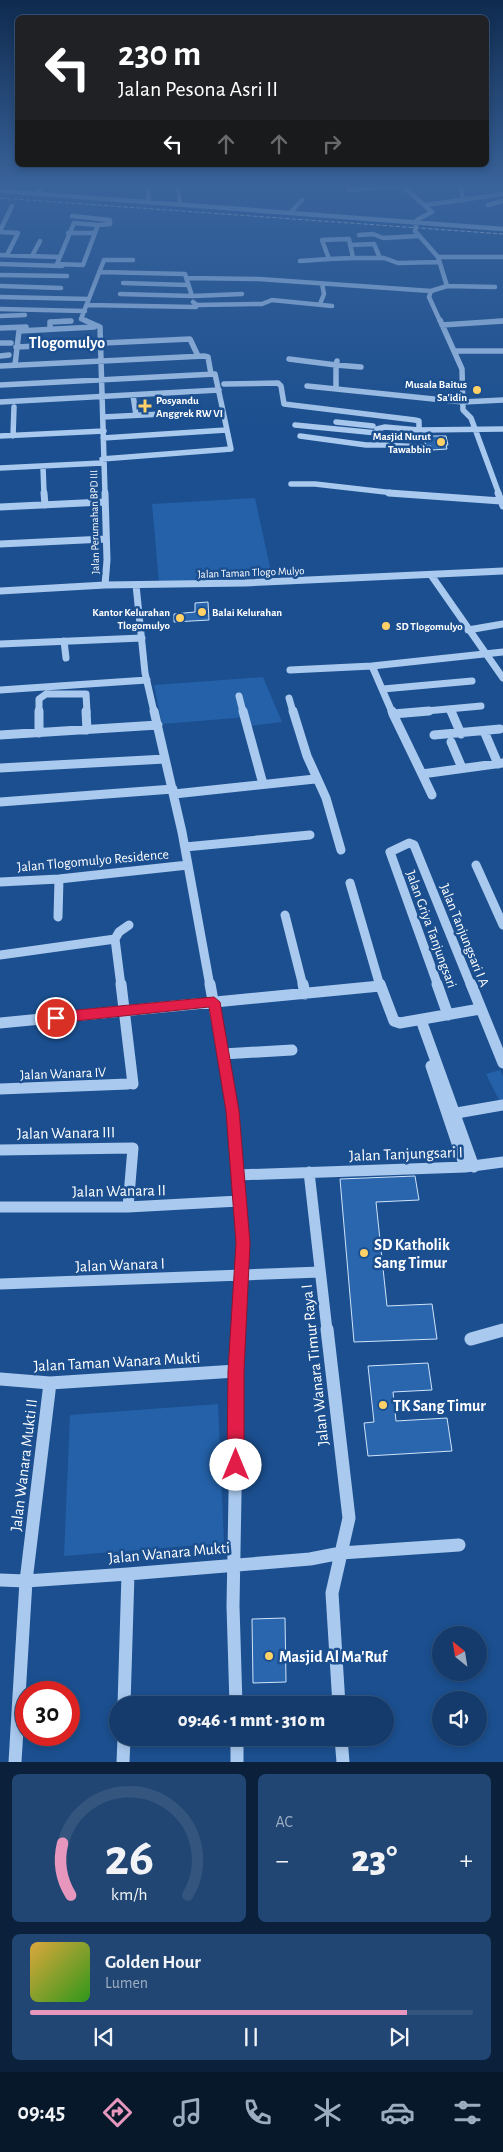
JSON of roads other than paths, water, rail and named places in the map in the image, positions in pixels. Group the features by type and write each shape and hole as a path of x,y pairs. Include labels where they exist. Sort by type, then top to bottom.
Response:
{"street":[{"path":"44,265 83,266"},
{"path":"73,265 128,273 377,286 431,291 447,286 495,287"},
{"path":"100,327 82,320 103,265"},
{"path":"441,265 447,286"},
{"path":"55,298 71,266"},
{"path":"114,306 128,273"},
{"path":"0,275 67,276"},
{"path":"186,276 193,296 193,302 196,306"},
{"path":"123,283 188,285"},
{"path":"320,304 324,294 322,284"},
{"path":"0,286 61,288"},
{"path":"215,286 216,296"},
{"path":"291,484 315,484 502,504 471,418 463,410 463,374 430,300 431,291"},
{"path":"120,294 193,296 242,294"},
{"path":"0,297 55,298 87,305"},
{"path":"0,309 87,305 196,306 262,304 272,300 332,306"},
{"path":"0,316 42,314"},
{"path":"50,326 50,322 72,321"},
{"path":"442,325 503,321"},
{"path":"0,328 94,324"},
{"path":"15,365 18,332 100,327"},
{"path":"100,327 100,361"},
{"path":"16,347 190,339 198,356"},
{"path":"0,343 11,343"},
{"path":"454,351 503,351"},
{"path":"0,356 9,355"},
{"path":"0,366 198,356 208,357 211,374"},
{"path":"289,359 361,367"},
{"name":"Jalan Perumahan BPD III","path":"100,361 104,431 102,461 105,586"},
{"path":"336,363 336,388"},
{"path":"0,384 217,374 226,430 103,438"},
{"path":"224,384 278,383 281,386 282,402 285,404 417,420 419,430"},
{"path":"306,386 463,402 503,400"},
{"path":"0,402 219,390"},
{"path":"133,395 136,415"},
{"path":"13,436 14,407"},
{"path":"103,417 223,412"},
{"path":"374,414 377,429 383,438 384,445"},
{"path":"336,422 377,429"},
{"path":"295,425 419,430 503,428"},
{"name":"Jalan Perumahan BPD III","path":"102,461 226,452 231,450 226,430"},
{"path":"0,436 104,431"},
{"path":"300,436 366,445 422,447"},
{"path":"402,453 403,446"},
{"path":"0,468 42,467 102,461"},
{"path":"42,467 44,505"},
{"path":"0,507 103,502"},
{"path":"0,544 105,539"},
{"name":"Jalan Taman Tlogo Mulyo","path":"0,591 503,571"},
{"path":"431,575 503,678"},
{"path":"136,585 147,680 174,792 214,1002 232,1111 243,1243 236,1371 233,1606 236,1696"},
{"path":"468,630 503,624"},
{"path":"0,644 142,638"},
{"path":"64,641 66,658"},
{"path":"290,670 372,666 503,652"},
{"path":"372,666 432,795"},
{"path":"0,690 147,680"},
{"path":"383,689 472,681"},
{"path":"39,733 39,698 46,694 86,694 87,730"},
{"path":"239,696 263,784"},
{"path":"289,698 316,779 326,798 341,850"},
{"path":"393,714 482,706"},
{"path":"450,709 461,734"},
{"path":"0,735 158,725"},
{"path":"434,735 500,729"},
{"path":"422,774 501,763 484,731"},
{"path":"451,742 462,768"},
{"path":"0,768 165,759"},
{"path":"0,802 174,792 316,779"},
{"path":"185,848 310,835"},
{"name":"Jalan Tanjungsari I A","path":"390,853 390,850 409,842 414,845 503,1063"},
{"name":"Jalan Griya Tanjungsari","path":"390,853 448,1015"},
{"path":"476,865 503,925"},
{"name":"Jalan Tlogomulyo Residence","path":"0,882 60,879 188,866"},
{"path":"58,917 60,879"},
{"path":"350,883 380,986 394,1021 400,1023 480,1009"},
{"path":"285,915 305,994"},
{"path":"124,1011 115,940 118,932 129,925"},
{"path":"0,955 115,940"},
{"path":"0,1023 380,986"},
{"name":"Jalan Wanara IV","path":"0,1090 130,1084 124,1011"},
{"path":"419,1020 469,1167"},
{"path":"223,1054 292,1050"},
{"path":"452,1114 503,1105"},
{"name":"Jalan Wanara III","path":"0,1150 133,1148 128,1207"},
{"name":"Jalan Tanjungsari I","path":"237,1175 469,1167 503,1162"},
{"name":"Jalan Wanara Timur Raya I","path":"309,1172 349,1518 332,1593 338,1696"},
{"name":"Jalan Wanara II","path":"0,1207 128,1207 239,1202"},
{"name":"Jalan Wanara I","path":"0,1284 320,1272"},
{"path":"471,1339 503,1330"},
{"name":"Jalan Taman Wanara Mukti","path":"0,1379 50,1383 236,1371"},
{"name":"Jalan Wanara Mukti II","path":"26,1581 50,1383"},
{"path":"341,1553 459,1545"},
{"name":"Jalan Wanara Mukti","path":"0,1580 26,1581 128,1574 310,1559 341,1553"},
{"path":"124,1696 128,1574"},
{"path":"15,1762 26,1581"},
{"path":"123,1762 124,1746"},
{"path":"237,1746 238,1762"},
{"path":"342,1746 343,1762"}],"place":[{"name":"Musala Baitus Sa'idin","path":"477,390"},
{"name":"Posyandu Anggrek RW VI","path":"145,406"},
{"name":"Masjid Nurut Tawabbin","path":"441,442"},
{"name":"Balai Kelurahan","path":"202,612"},
{"name":"Kantor Kelurahan Tlogomulyo","path":"180,618"},
{"name":"SD Tlogomulyo","path":"386,626"},
{"name":"SD Katholik Sang Timur","path":"364,1253"},
{"name":"TK Sang Timur","path":"383,1405"},
{"name":"Masjid Al Ma'Ruf","path":"269,1656"}],"district":[{"name":"Tlogomulyo","path":"67,342"}]}
